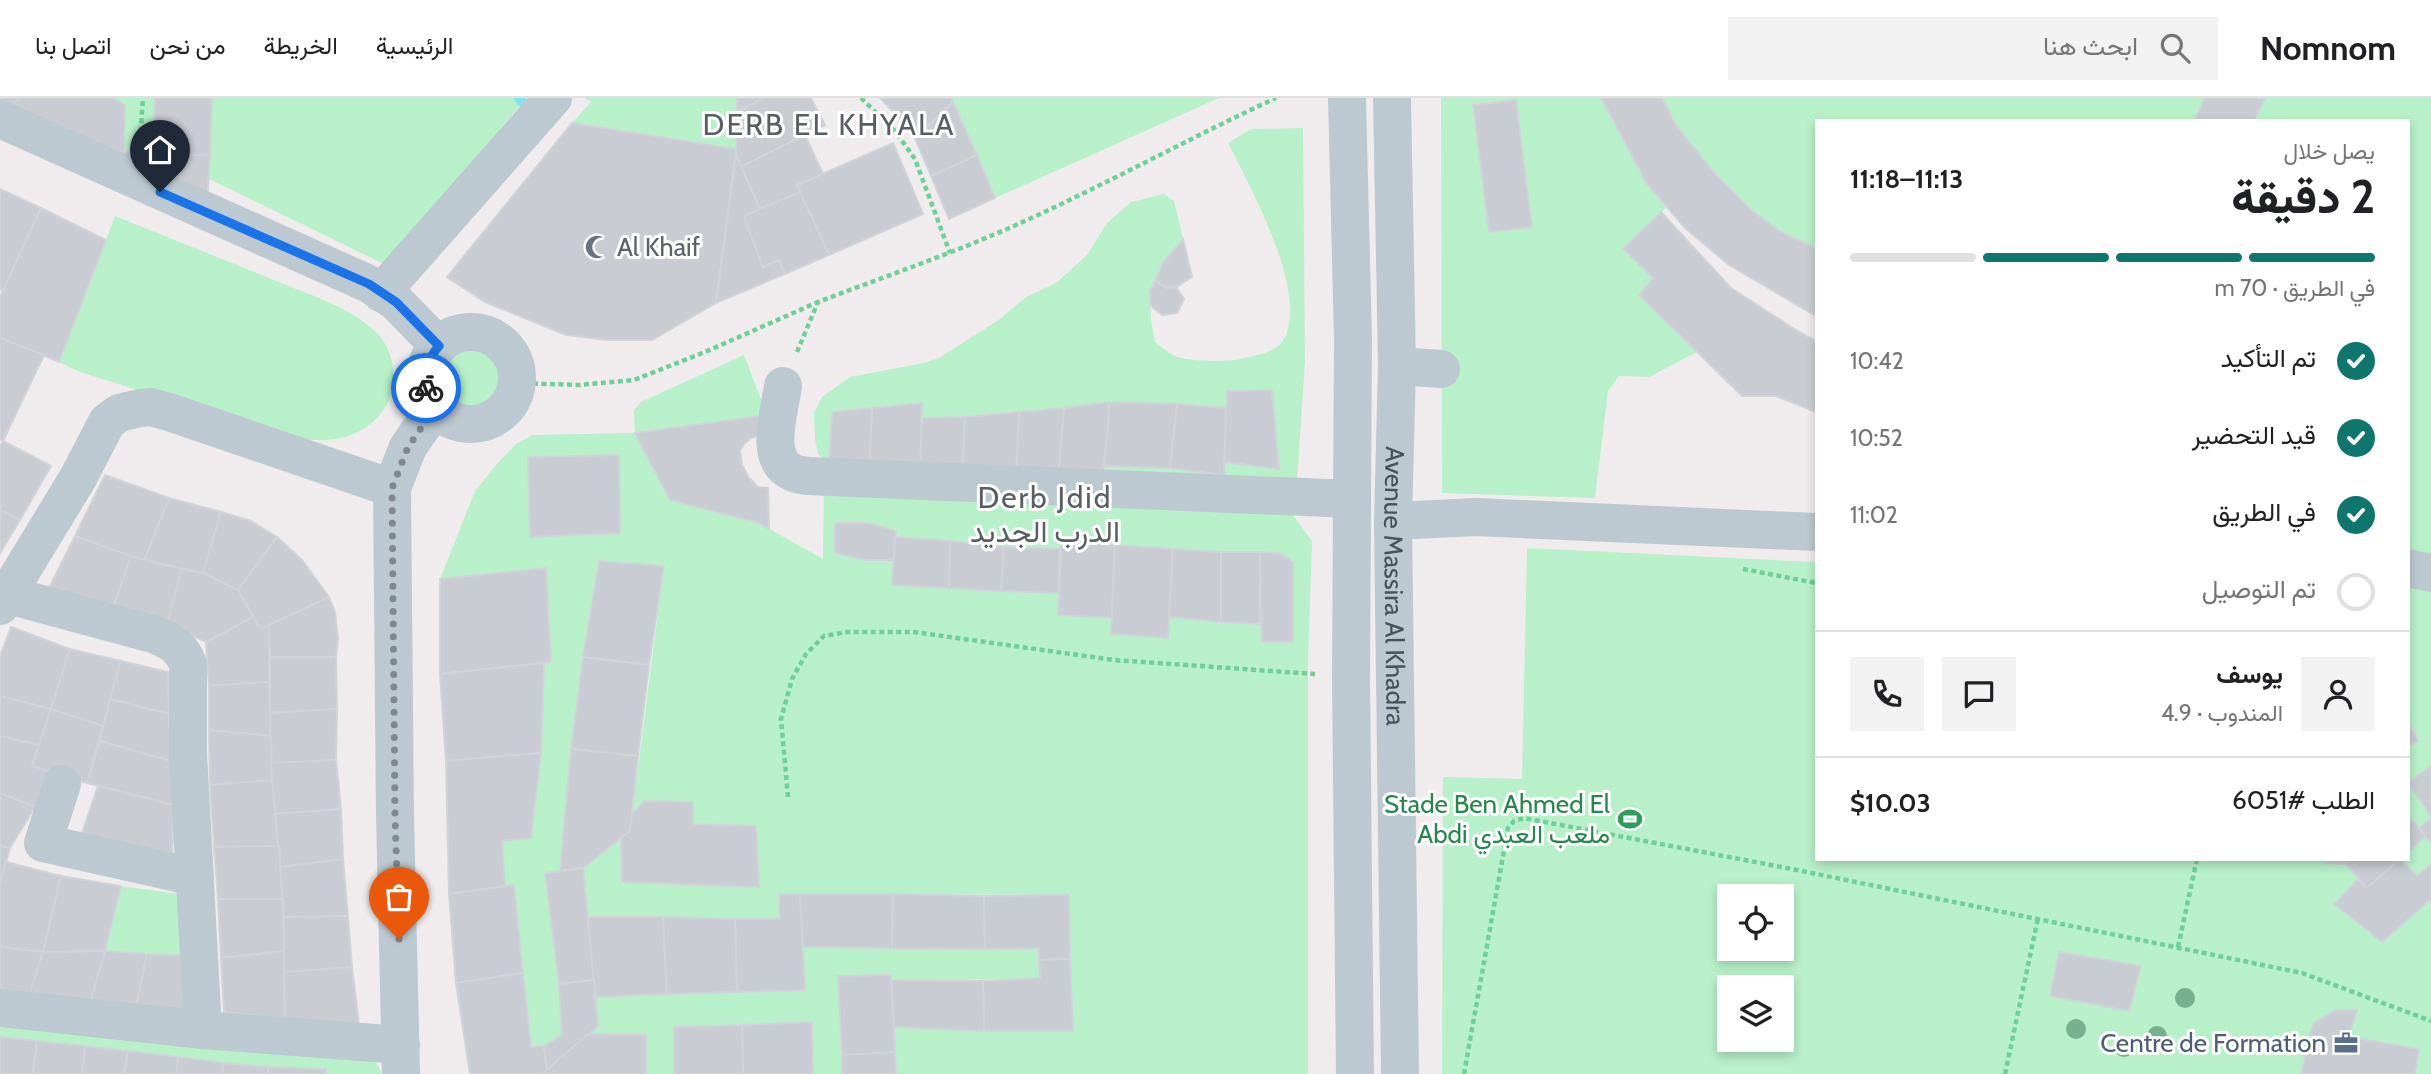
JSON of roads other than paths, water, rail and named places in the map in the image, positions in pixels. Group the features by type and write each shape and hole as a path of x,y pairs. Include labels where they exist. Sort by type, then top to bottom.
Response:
{"street":[{"path":"381,293 553,98"},
{"name":"Avenue Massira Al Khadra","path":"1347,98 1353,340 1351,677 1355,1074"},
{"name":"Avenue Massira Al Khadra","path":"1392,98 1397,366 1393,521 1400,1074"},
{"path":"0,119 225,222 369,284 396,302 439,346"},
{"path":"465,333 481,333 497,339 508,351 515,365 516,383 509,405 502,413 491,419 463,423 435,408 427,395 425,376 429,359 439,346 448,339 465,333"},
{"path":"1397,366 1441,369"},
{"path":"783,386 775,452 780,462 791,472 808,476 1351,499"},
{"path":"203,1030 188,754 187,664 183,651 172,642 156,635 4,601 78,478 107,422 120,413 151,407 392,488"},
{"path":"0,1008 203,1030 401,1059 395,815 392,488 408,447 435,408"},
{"path":"1393,521 1476,517 1815,532"},
{"path":"2410,568 2431,573"},
{"path":"62,784 43,843 195,877"}],"waterway":[{"path":"519,98 522,102"}],"place":[{"name":"Al Khaif","path":"597,247"},
{"name":"Stade Ben Ahmed El Abdi ملعب العبدي","path":"1630,819"},
{"name":"Centre de Formation","path":"2346,1043"}],"district":[{"name":"DERB EL KHYALA","path":"829,124"},
{"name":"Derb Jdid الدرب الجديد","path":"1045,514"}]}
